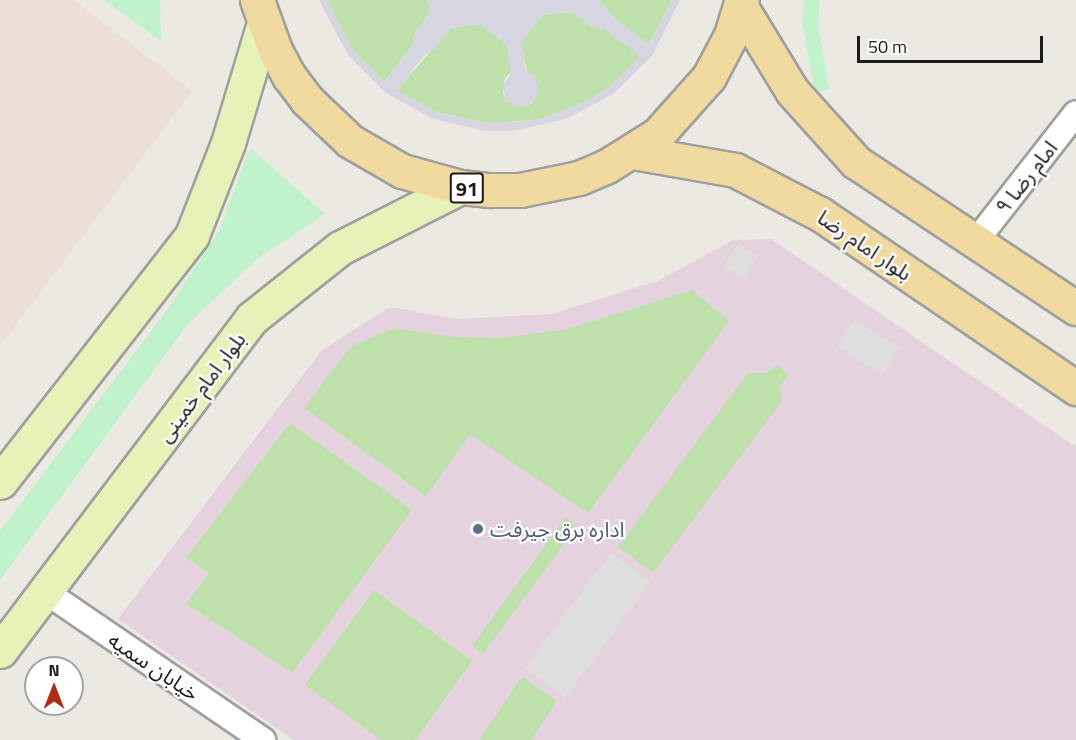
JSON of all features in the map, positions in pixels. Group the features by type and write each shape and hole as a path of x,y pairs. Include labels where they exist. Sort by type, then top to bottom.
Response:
{"main road":[{"name":"91","path":"260,12 275,50 301,92 350,141 402,171 460,187 520,190 579,178 633,152 658,134 699,91 718,61 741,3"},
{"name":"91","path":"741,3 792,91 856,162 1076,308"},
{"path":"0,482 192,235 228,143 260,12"},
{"name":"بلوار امام رضا","path":"633,152 735,170 820,214 1076,388"},
{"name":"بلوار امام خمینی","path":"0,651 252,318 340,248 460,187"}],"street":[{"name":"امام رضا ۹","path":"976,241 1076,113"},
{"name":"خیابان سمیه","path":"46,592 263,740"}],"shaded area":[{"path":"0,0 74,0 192,91 0,346"},
{"path":"319,0 327,0 353,51 384,82 412,46 415,33 430,13 428,0 599,0 613,17 649,45 672,0 680,0 652,56 613,94 566,119 513,131 486,131 433,119 386,93 348,55","holes":["571,12 592,27 604,29 640,56 609,87 587,101 538,120 487,123 436,112 397,91 424,55 435,49 451,28 480,24 507,45 511,73 503,86 506,100 519,107 527,106 538,96 539,88 533,75 526,71 522,42 542,15"]},
{"path":"771,239 1076,447 1076,740 294,740 118,619 322,350 390,307 457,319 551,314 658,281 733,240"},
{"path":"739,243 758,256 743,279 724,266"},
{"path":"855,320 900,348 882,375 837,346"},
{"path":"611,553 651,582 565,698 525,668"}],"green space":[{"path":"104,0 160,0 161,41"},
{"path":"327,0 428,0 430,13 415,33 412,46 384,82 353,51"},
{"path":"599,0 672,0 649,45 613,17"},
{"path":"804,0 820,0 818,24 829,89 815,92 802,21"},
{"path":"571,11 592,27 604,29 641,56 609,87 587,101 538,120 487,123 436,112 396,91 451,28 480,24 507,44 511,73 505,78 503,93 506,100 519,107 527,106 533,102 521,42 542,15"},
{"path":"250,148 325,214 258,258 187,325 0,580 0,531 167,310 219,231"},
{"path":"692,290 729,321 588,513 470,434 426,496 304,408 351,346 394,328 454,337 500,338 568,329"},
{"path":"777,365 789,374 780,386 782,401 653,573 618,547 748,373 766,373"},
{"path":"290,423 412,510 292,673 186,604 209,573 186,558"},
{"path":"566,517 577,526 483,654 472,646"},
{"path":"374,590 472,661 415,740 381,740 305,685"},
{"path":"522,677 557,701 531,740 479,740"}],"place":[{"name":"اداره برق جیرفت","path":"478,529"}]}
